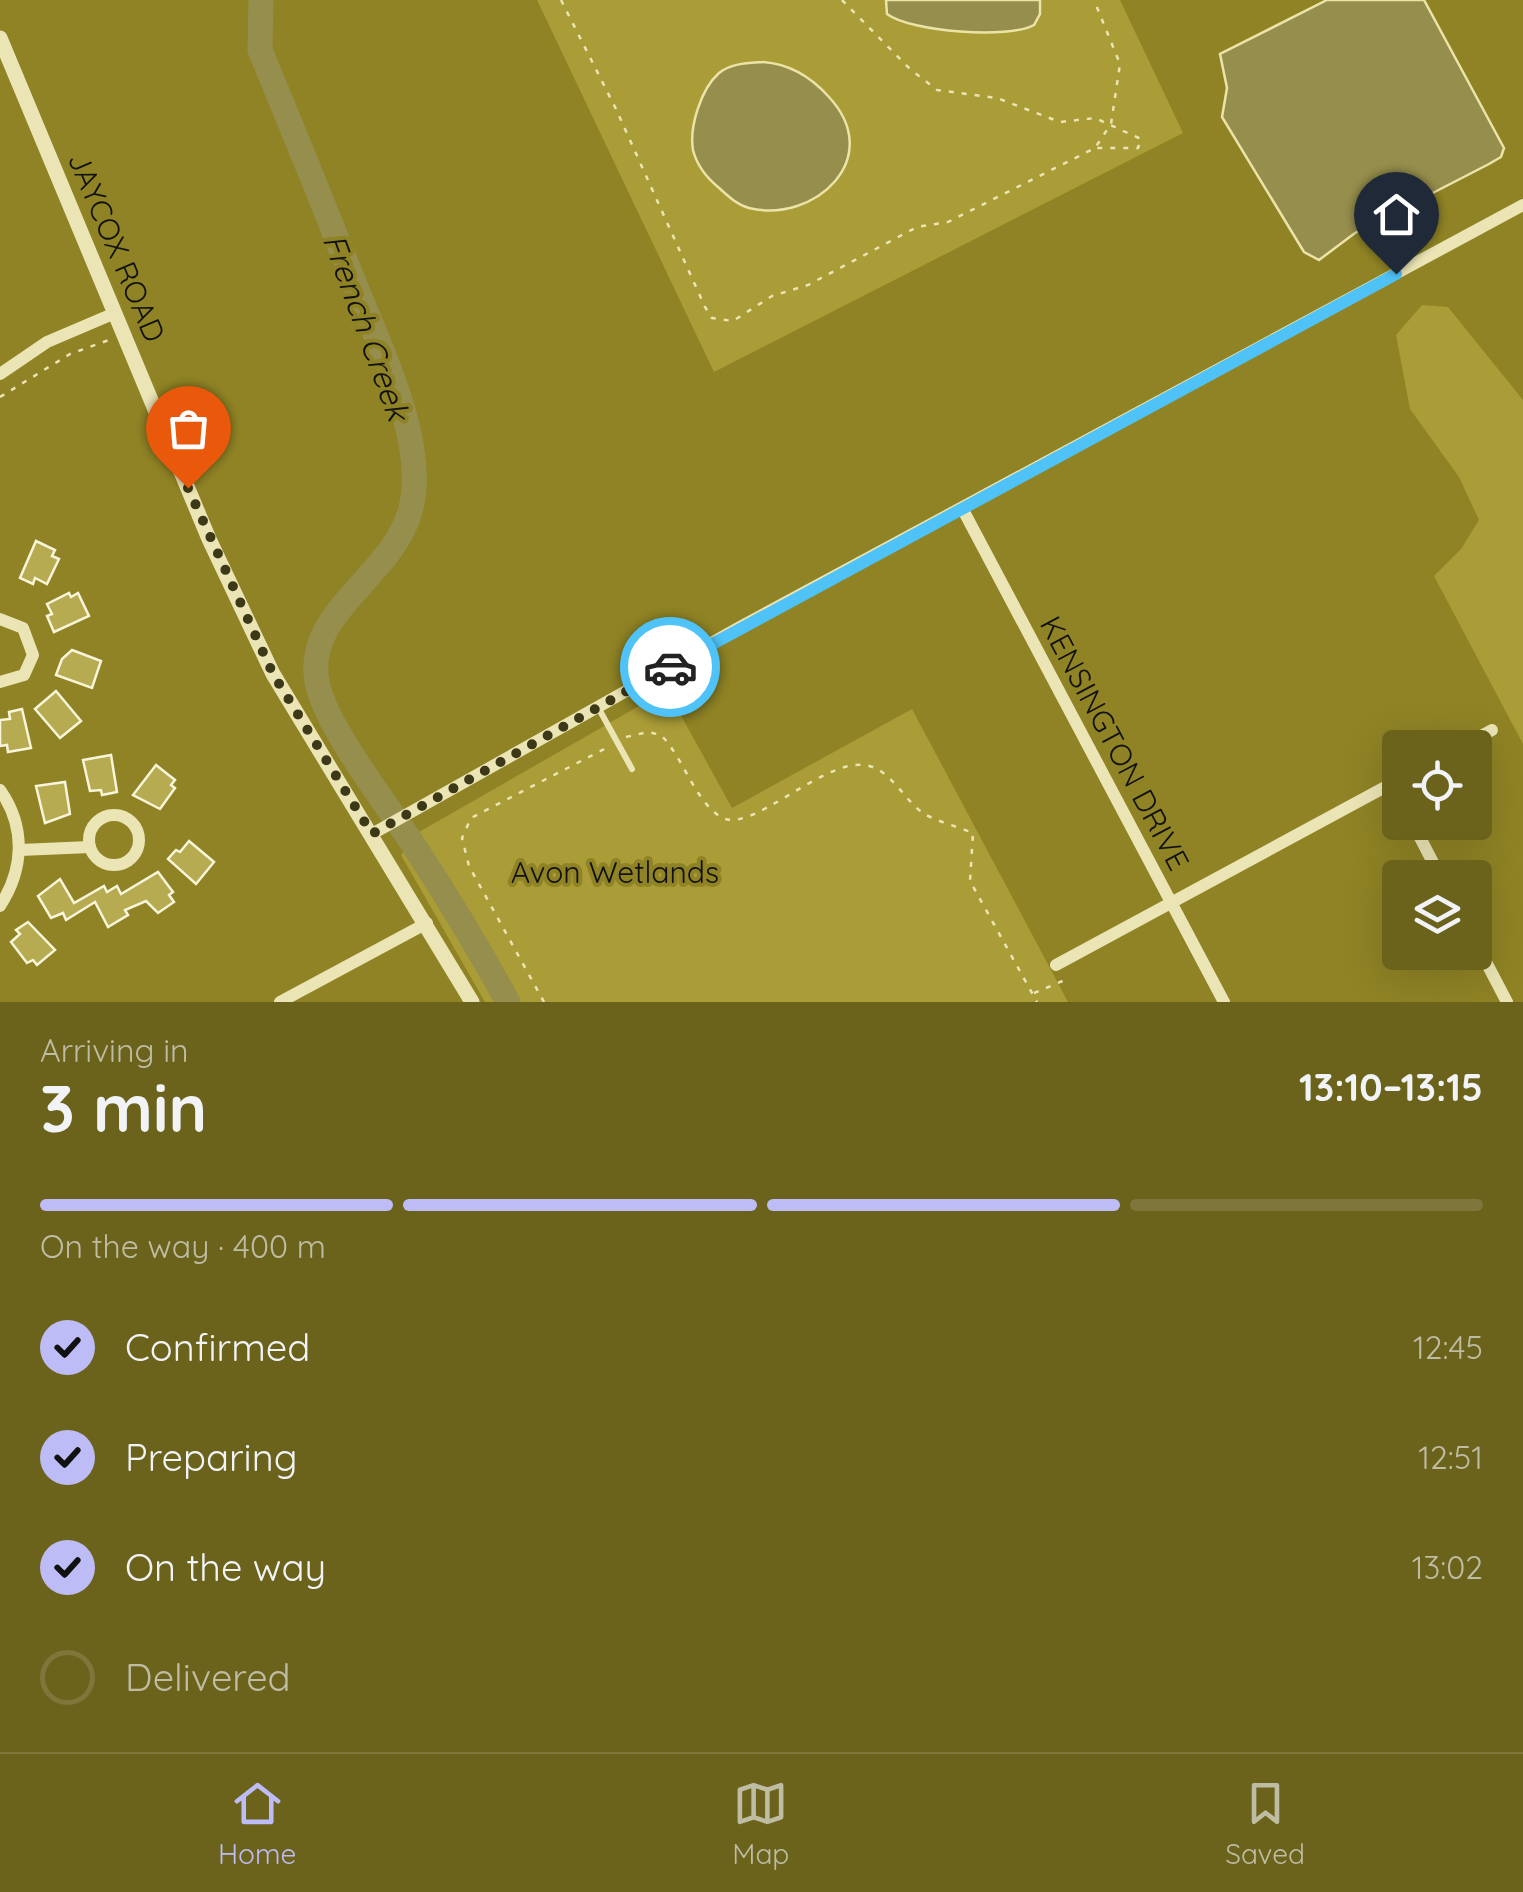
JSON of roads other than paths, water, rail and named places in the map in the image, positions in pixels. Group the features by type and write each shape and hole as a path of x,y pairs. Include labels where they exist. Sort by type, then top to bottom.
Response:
{"street":[{"name":"JAYCOX ROAD","path":"0,38 210,539 273,674 472,1002"},
{"path":"372,834 962,508 1523,205"},
{"path":"0,374 47,342 115,313"},
{"name":"KENSINGTON DRIVE","path":"962,508 1224,1002"},
{"path":"0,619 23,628 33,654 24,675 0,682"},
{"path":"1056,966 1382,789"},
{"path":"0,790 15,818 20,850 15,875 0,906"},
{"path":"20,850 90,847"},
{"path":"280,1002 427,923"},
{"path":"1490,970 1507,1002"}],"lane":[{"path":"598,707 632,769"}],"waterway":[{"name":"French Creek","path":"261,0 260,50 397,390 412,451 411,508 402,532 324,634 317,657 317,682 346,745 442,889 508,1002"}],"park label":[{"name":"Avon Wetlands","path":"615,872"}]}
